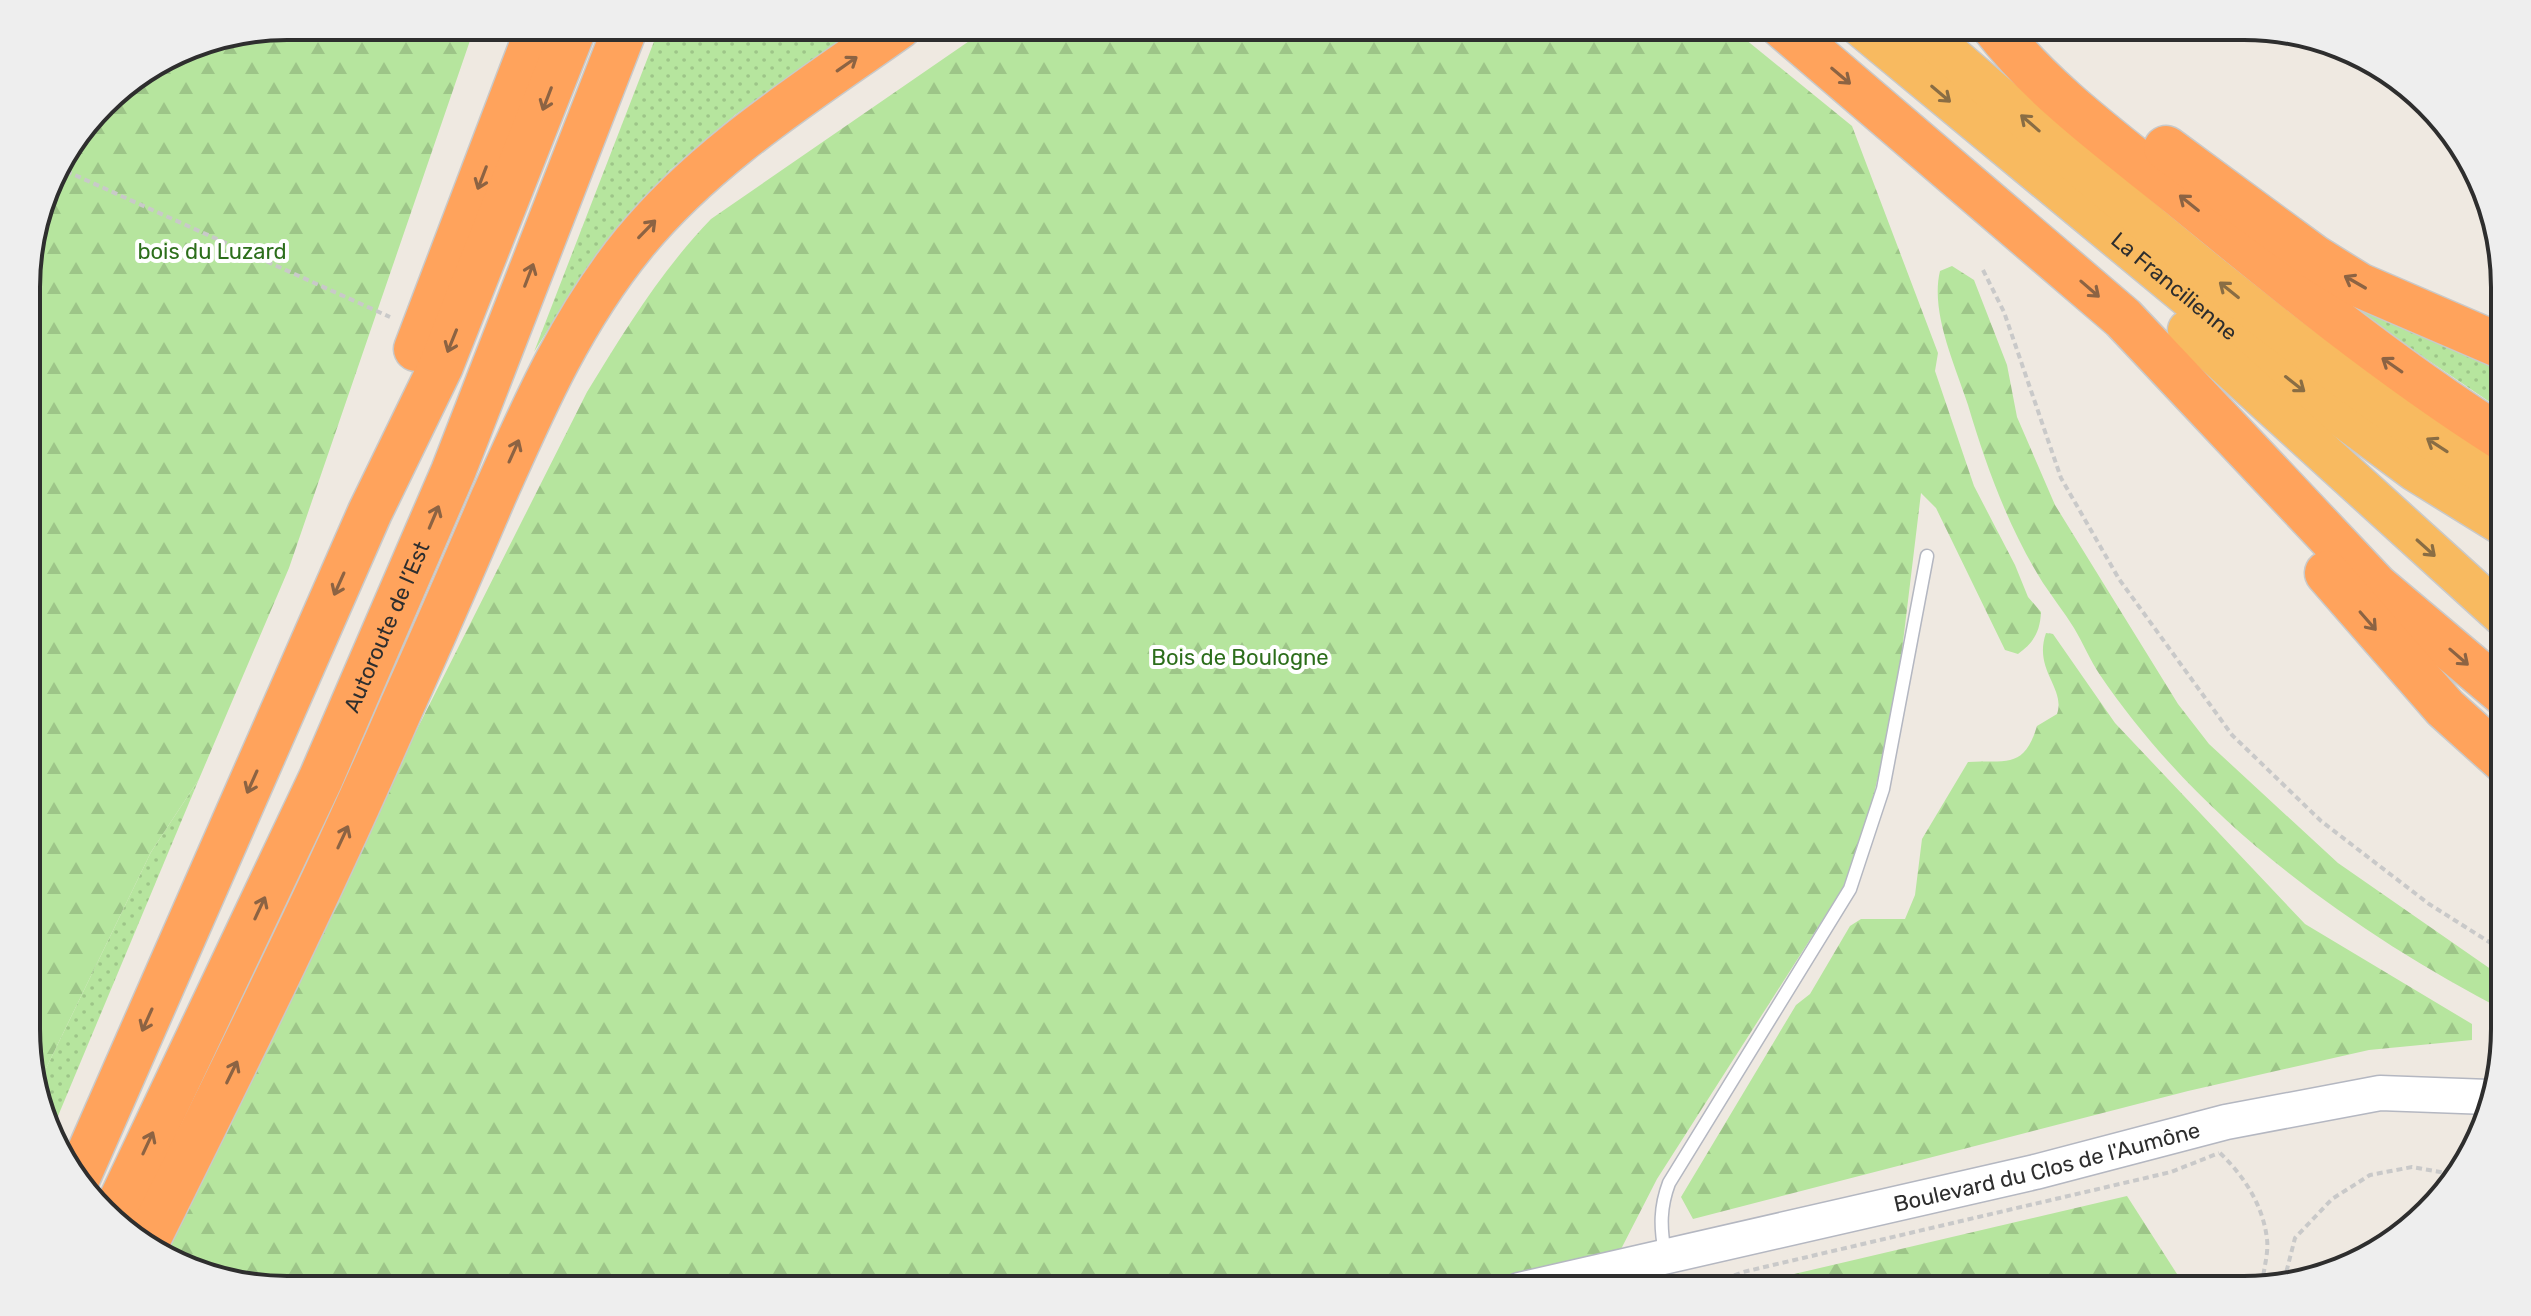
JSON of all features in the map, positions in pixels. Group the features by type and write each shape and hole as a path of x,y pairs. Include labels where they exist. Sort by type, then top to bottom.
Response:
{"highway":[{"path":"1799,40 2123,318 2376,586 2491,683"},
{"name":"La Francilienne","path":"1877,40 2060,194 2343,420 2491,517"},
{"name":"La Francilienne","path":"1934,40 2274,327 2434,443 2491,479"},
{"path":"2006,40 2042,80 2085,118 2242,246 2383,359 2491,431"},
{"path":"2030,40 2116,112 2314,257 2410,309 2491,342"},
{"path":"370,512 378,448 533,41"},
{"path":"83,1167 370,512 441,366 569,41"},
{"name":"Autoroute de l’Est","path":"117,1208 321,778 453,472 620,41"},
{"path":"151,1234 283,968 563,345 595,293 637,239 688,185 731,148 880,41"},
{"path":"2060,194 2086,238 2491,605"},
{"path":"2207,404 2217,443 2445,708 2491,749"}],"main road":[{"name":"Boulevard du Clos de l'Aumône","path":"1579,1275 2035,1172 2226,1122 2318,1103 2380,1093 2481,1097"}],"lane":[{"path":"1666,1256 1660,1228 1662,1200 1669,1183 1850,889 1883,789 1927,556"}],"path":[{"path":"69,172 390,317"},
{"path":"1983,270 2004,312 2061,478 2119,579 2232,735 2321,821 2429,904 2491,943"},
{"path":"1735,1275 2171,1172 2199,1164 2234,1148"},
{"path":"2220,1153 2242,1173 2252,1189 2267,1239 2263,1275"},
{"path":"2286,1272 2295,1238 2332,1199 2370,1175 2412,1167 2444,1173"}],"green space":[{"name":"Bois de Boulogne","path":"1747,40 1852,126 1938,353 1935,371 1974,486 2028,597 2041,612 2039,625 2035,636 2018,654 2005,650 1936,508 1921,493 1896,700 1857,866 1657,1179 1608,1275 287,1276 239,1271 178,1251 160,1240 587,392 660,280 711,219 970,41"},
{"name":"bois du Luzard","path":"271,41 470,41 289,568 199,779 151,852 44,1072 40,1029 41,271 48,223 59,193 82,150 112,112 164,73 208,53"},
{"path":"654,41 843,41 735,115 669,171 585,271 534,352"},
{"path":"1952,266 1974,280 2007,365 2017,417 2055,505 2178,704 2209,744 2338,863 2491,969 2491,1003 2390,945 2282,868 2231,825 2184,778 2140,728 2100,675 2031,562 1991,474 1941,321 1938,304 1940,271"},
{"path":"2316,267 2491,349 2491,403 2360,314"},
{"path":"2046,633 2053,634 2115,723 2305,924 2472,1024 2472,1040 2369,1050 2188,1091 1693,1219 1681,1197 1796,1005 1810,994 1850,926 1861,919 1905,919 1915,895 1922,839 1968,762 2004,761 2020,756 2032,740 2037,726 2057,714 2057,696 2044,658"},
{"path":"199,779 57,1118 44,1072 151,852"},
{"path":"2127,1196 2177,1274 2177,1275 1789,1275"}]}
